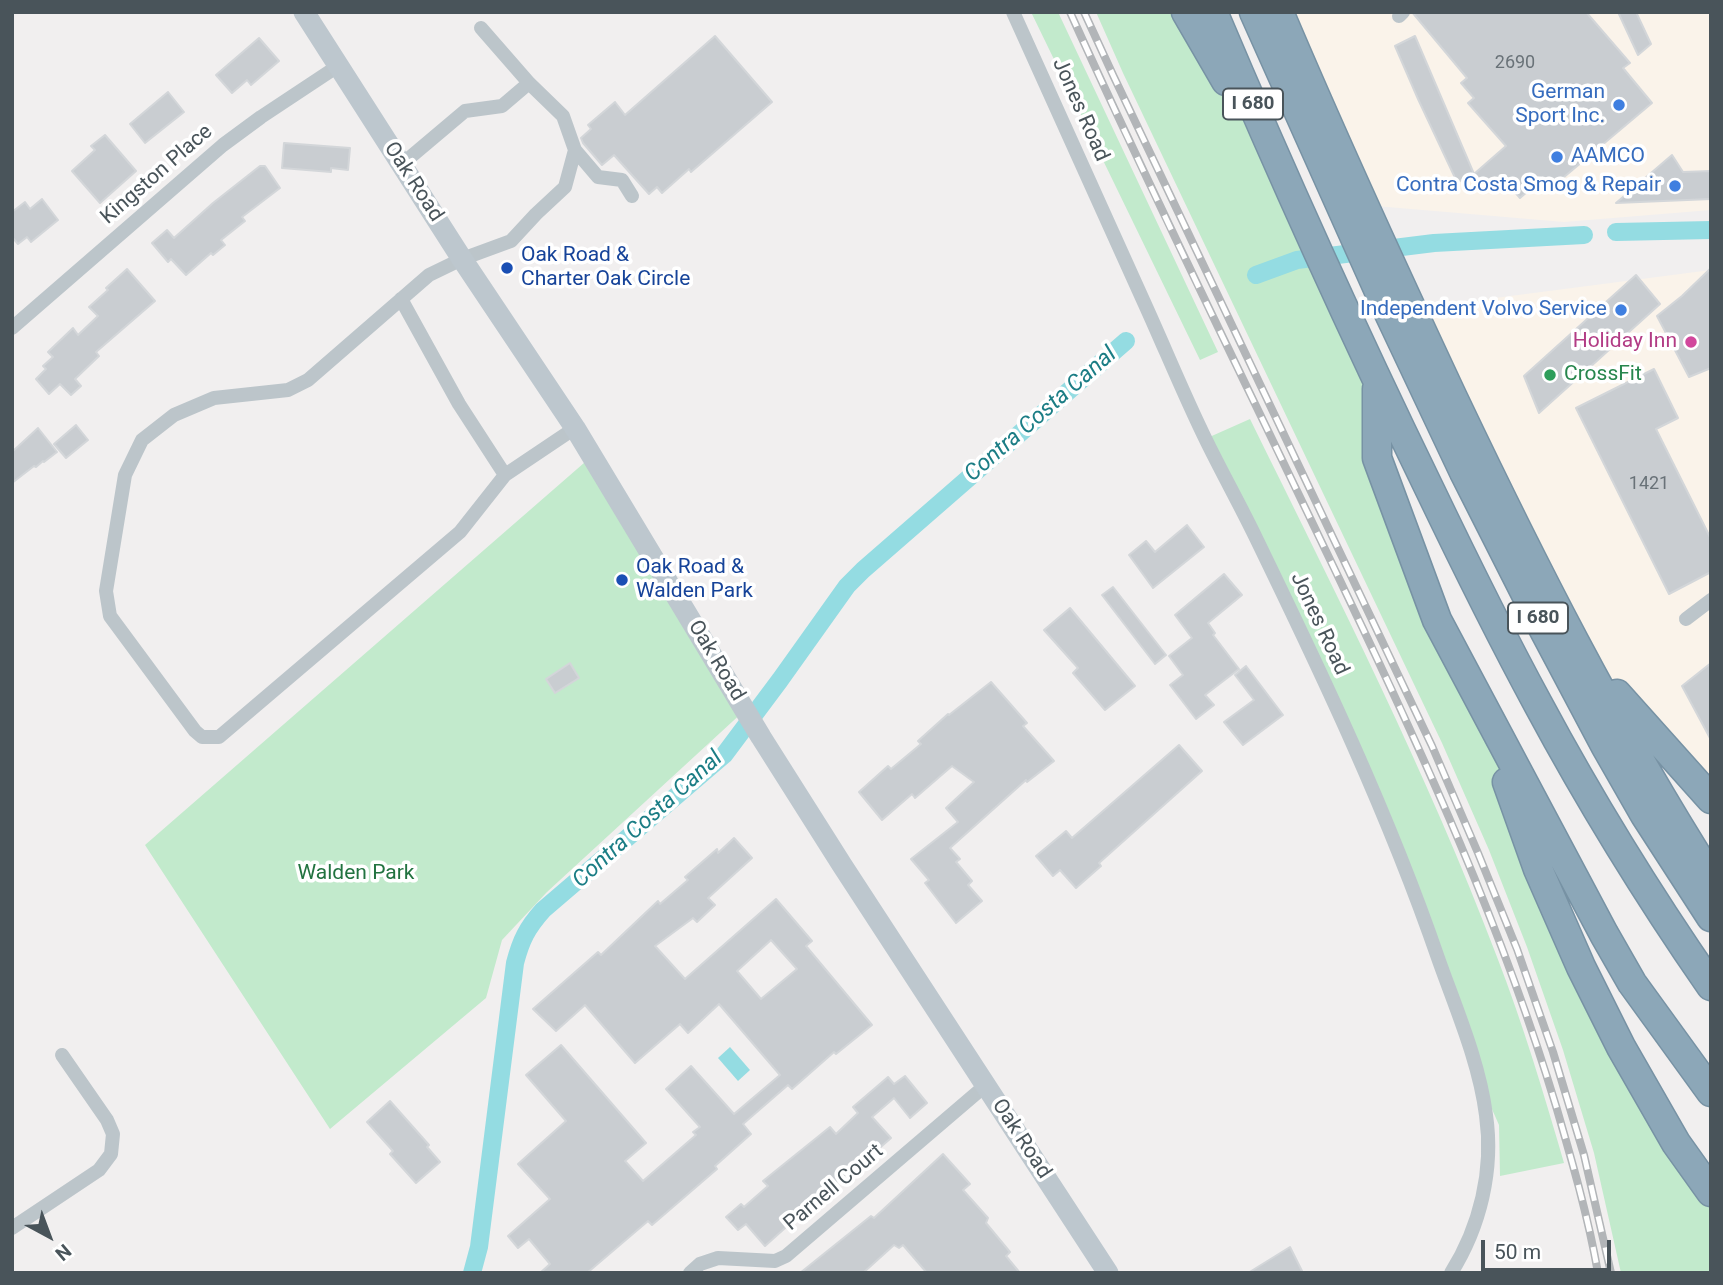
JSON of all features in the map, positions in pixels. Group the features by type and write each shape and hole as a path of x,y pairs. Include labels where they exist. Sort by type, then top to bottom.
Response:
{"highway":[{"path":"1186,12 1297,205"},
{"name":"I 680","path":"1213,12 1377,381 1469,570 1538,704 1620,846 1711,986"},
{"name":"I 680","path":"1254,12 1354,212 1398,308 1464,472 1592,722 1644,815 1711,917"},
{"name":"I 680","path":"1279,12 1354,212"},
{"name":"I 680","path":"1398,308 1580,654 1676,824 1711,878"},
{"path":"1377,381 1377,458 1437,620 1632,983 1711,1092"},
{"path":"1580,654 1711,799"},
{"path":"1471,684 1538,869 1581,967 1621,1047 1669,1131 1711,1192"}],"main road":[{"name":"Oak Road","path":"304,12 462,259 575,428 842,865 1108,1273"}],"street":[{"name":"Jones Road","path":"1013,12 1205,439 1254,534 1368,777 1424,916 1454,1001 1480,1082 1488,1127 1489,1161 1479,1212 1451,1273"},
{"path":"481,28 529,83 563,116 575,150 598,177 622,180 632,196"},
{"name":"Kingston Place","path":"12,328 223,145 338,66"},
{"path":"401,165 464,111 502,106 529,83"},
{"path":"575,150 565,187 511,241 462,259 429,275 308,380 288,390 214,398 174,415 142,440 125,475 106,592 110,616 195,731 202,737 219,737 460,532 505,475 575,428"},
{"path":"401,299 459,404 505,475"},
{"path":"1686,619 1711,600"},
{"path":"12,1228 99,1170 111,1154 113,1134 107,1120 62,1055"},
{"name":"Parnell Court","path":"690,1273 701,1264 718,1258 775,1261 786,1256 986,1085"}],"shaded area":[{"path":"1279,12 1711,12 1711,210 1564,222 1364,205"},
{"path":"1711,270 1711,799 1580,654 1410,309"}],"green space":[{"path":"1031,12 1058,12 1218,352 1200,360"},
{"path":"1096,12 1186,12 1293,196 1377,381 1377,459 1471,684 1538,869 1711,1192 1711,1273 1621,1273 1594,1153 1563,1050 1489,850 1442,743"},
{"path":"1250,419 1380,685 1470,888 1507,982 1564,1163 1500,1176 1499,1125 1480,1082 1397,849 1205,439"},
{"name":"Walden Park","path":"592,456 745,710 547,892 502,940 486,998 330,1129 145,845"}],"water":[{"path":"730,1047 750,1070 738,1081 718,1058"}],"building":[{"path":"1412,12 1586,12 1630,63 1623,68 1652,103 1551,188 1543,178 1520,198 1500,175 1482,190 1472,176 1457,182 1395,46 1415,36 1474,174 1506,146 1468,103 1474,98 1461,83 1467,78"},
{"path":"1618,12 1636,12 1651,44 1638,55"},
{"path":"715,36 772,102 691,172 689,169 662,193 657,187 649,194 614,155 602,165 581,138 591,129 588,125 615,102 625,115"},
{"path":"259,38 279,61 251,85 247,80 232,93 216,75"},
{"path":"168,92 184,112 145,143 130,124"},
{"path":"105,135 136,171 100,203 72,171 95,150 91,146"},
{"path":"284,143 350,148 348,170 331,168 331,172 282,168"},
{"path":"1672,155 1683,172 1711,171 1711,199 1616,203"},
{"path":"260,166 265,166 280,188 242,217 245,221 221,240 225,245 213,255 211,253 186,275 171,259 168,262 152,243 167,230 174,238"},
{"path":"42,199 58,220 31,242 27,237 18,244 12,237 12,212 25,202 30,209"},
{"name":"Holiday Inn","path":"1711,268 1711,368 1689,377 1657,316"},
{"path":"127,269 155,301 96,352 99,356 75,379 81,386 71,395 60,384 49,394 36,379 46,369 43,366 53,357 48,352 73,328 78,335 98,316 89,307"},
{"path":"1636,275 1660,304 1539,413 1524,376"},
{"path":"1654,369 1678,418 1656,429 1711,539 1711,572 1669,594 1576,408"},
{"path":"76,425 88,440 66,458 54,444"},
{"path":"38,428 57,452 12,483 12,452"},
{"path":"1187,525 1204,547 1153,588 1129,555 1146,541 1155,552"},
{"path":"1224,574 1242,595 1208,623 1215,633 1213,635 1239,669 1205,695 1214,705 1196,719 1170,685 1183,675 1169,656 1192,638 1175,615"},
{"path":"1113,587 1166,655 1155,664 1102,595"},
{"path":"1070,608 1135,686 1105,710 1073,673 1078,668 1044,630"},
{"path":"570,663 579,678 555,693 546,679"},
{"path":"1711,663 1711,740 1682,686"},
{"path":"1246,666 1283,715 1243,745 1224,722 1254,700 1235,675"},
{"path":"991,682 1027,723 1023,726 1054,761 1027,782 1026,780 950,848 960,859 956,862 972,881 968,885 982,901 956,923 925,883 929,880 911,859 958,822 946,808 974,782 952,766 915,798 912,794 882,820 859,792 888,766 891,769 921,744 918,741 948,714"},
{"path":"1179,745 1202,771 1099,863 1101,866 1076,888 1060,870 1053,876 1036,856 1066,831 1072,838"},
{"path":"734,838 752,858 708,898 715,905 697,922 693,918 655,946 685,979 776,899 812,941 806,946 872,1025 836,1054 834,1052 792,1089 788,1085 743,1124 751,1134 715,1166 717,1169 652,1225 648,1221 587,1273 540,1273 550,1264 529,1239 518,1248 508,1236 550,1199 518,1164 566,1121 526,1075 561,1045 646,1143 625,1161 643,1181 696,1135 693,1132 700,1127 666,1089 691,1066 734,1114 780,1075 719,1004 688,1033 680,1024 635,1063 585,1005 556,1031 533,1009 598,952 601,955 658,901 660,904 688,880 685,877 717,849 718,853","holes":["771,940 797,969 761,999 737,971"]},
{"path":"905,1076 927,1103 910,1118 894,1098 872,1117 891,1138 852,1168 765,1246 746,1224 738,1230 726,1217 741,1204 744,1207 768,1186 763,1181 830,1127 836,1134 858,1113 853,1107 888,1077 894,1084"},
{"path":"390,1101 429,1145 427,1147 440,1162 416,1183 390,1154 393,1151 367,1122"},
{"path":"943,1154 970,1184 963,1190 988,1218 986,1223 1010,1252 1006,1256 1020,1273 927,1273 903,1245 899,1248 894,1245 863,1273 800,1273 871,1216 874,1218"},
{"path":"1290,1247 1303,1273 1248,1273"}],"waterway":[{"name":"Contra Costa Canal","path":"1616,232 1711,230"},
{"name":"Contra Costa Canal","path":"1256,275 1297,260 1434,243 1584,235"},
{"name":"Contra Costa Canal","path":"472,1273 479,1247 515,963 522,941 533,923 543,910 724,755 847,586 863,570 1126,341"}],"railway":[{"path":"1070,12 1171,230 1375,654 1433,780 1487,908 1512,973 1556,1106 1574,1168 1598,1273"},
{"path":"1084,12 1432,746 1478,853 1517,949 1553,1052 1584,1155 1611,1273"}],"place":[{"name":"German Sport Inc.","path":"1619,105"},
{"name":"AAMCO","path":"1557,157"},
{"name":"Contra Costa Smog & Repair","path":"1675,186"},
{"name":"Oak Road & Charter Oak Circle","path":"507,268"},
{"name":"Independent Volvo Service","path":"1621,310"},
{"name":"Holiday Inn","path":"1691,342"},
{"name":"CrossFit","path":"1550,375"},
{"name":"Oak Road & Walden Park","path":"622,580"}]}
